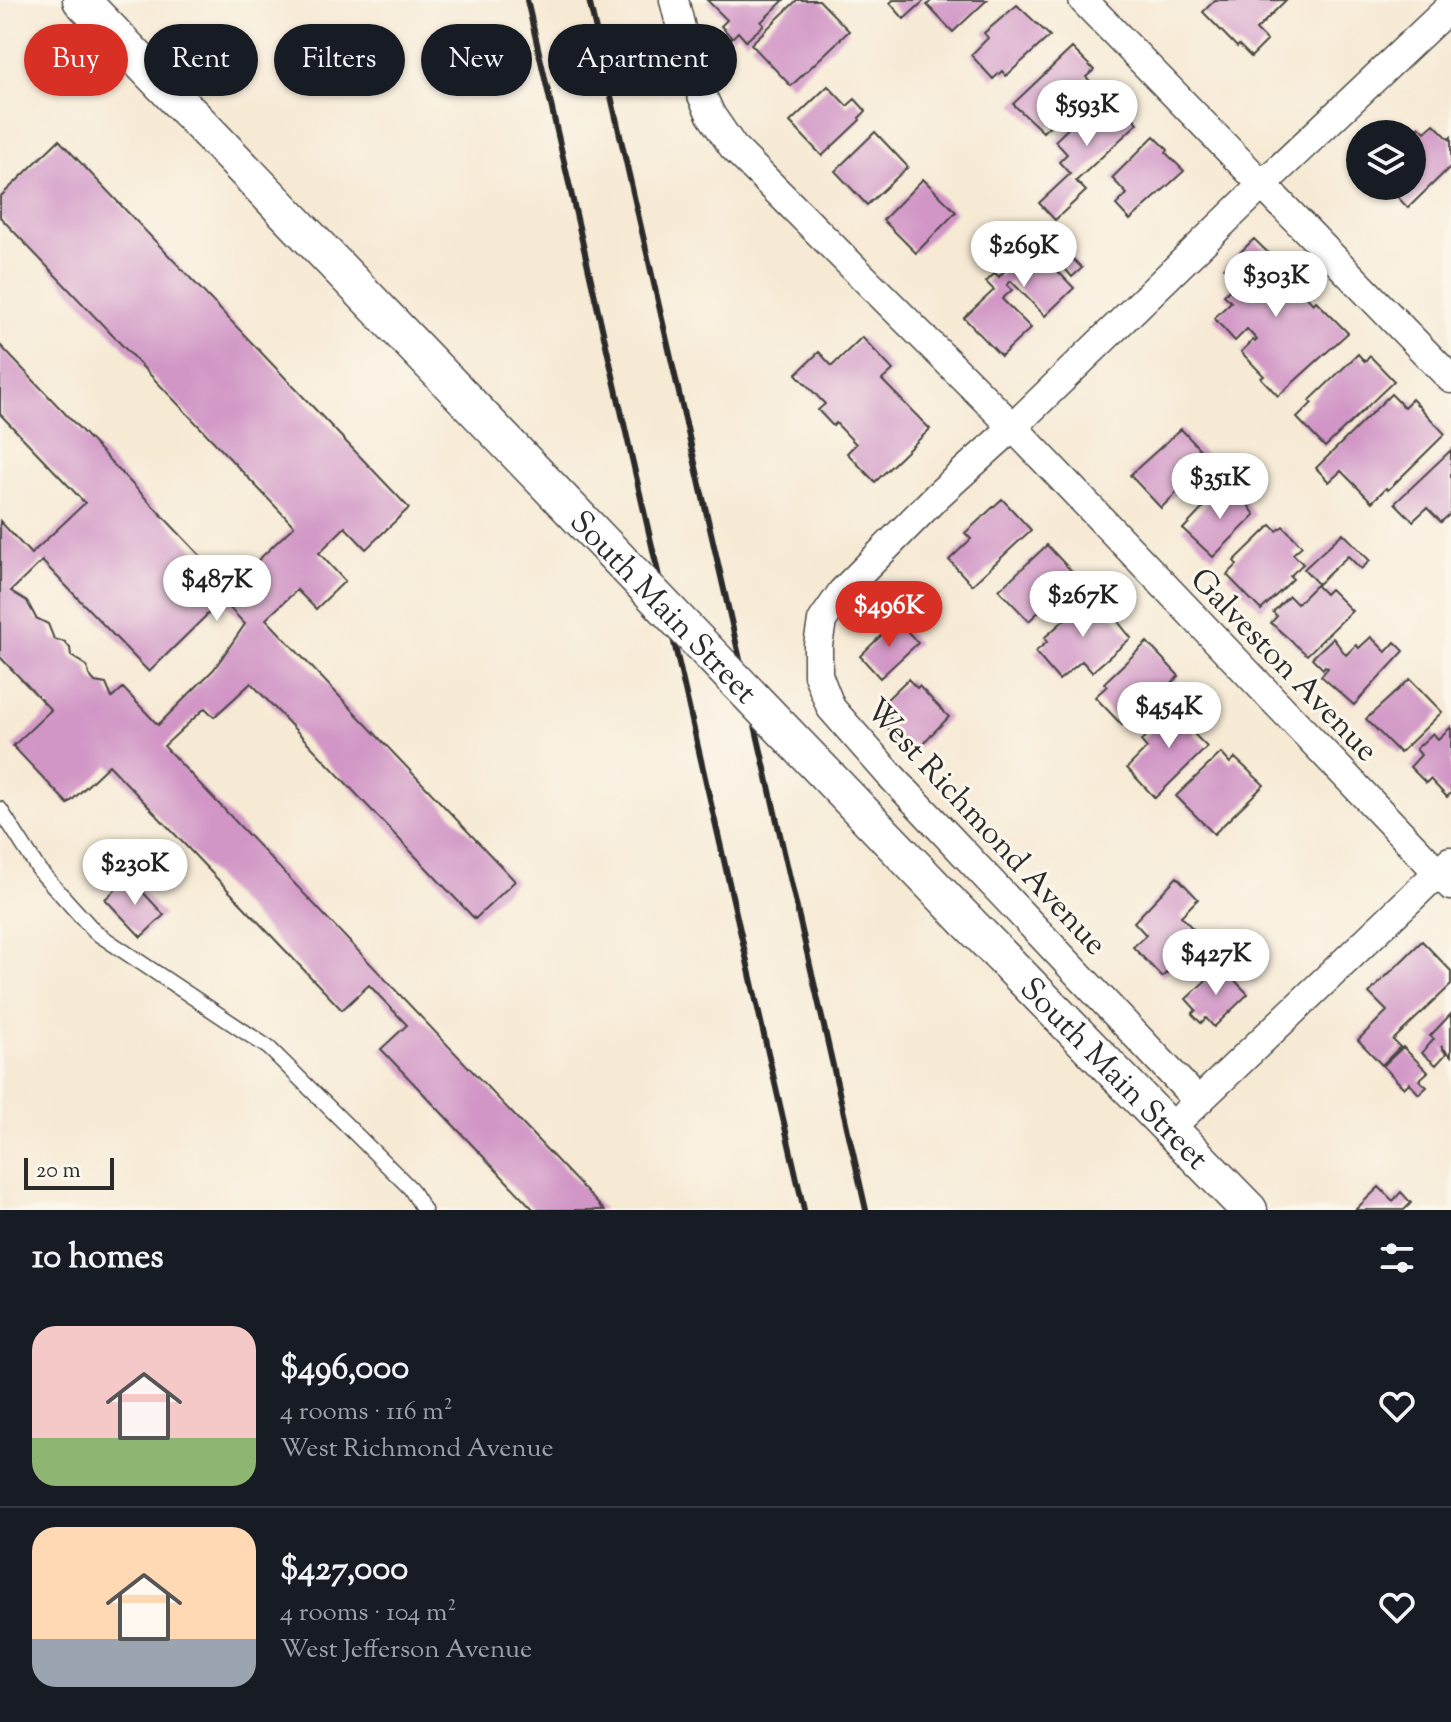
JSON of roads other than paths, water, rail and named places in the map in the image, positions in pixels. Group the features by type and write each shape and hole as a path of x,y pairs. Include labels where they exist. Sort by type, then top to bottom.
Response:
{"street":[{"name":"South Main Street","path":"81,0 1245,1208"},
{"name":"Galveston Avenue","path":"674,0 693,76 711,115 733,147 1013,427 1447,873"},
{"path":"1083,0 1451,379"},
{"name":"West Richmond Avenue","path":"1198,1101 890,775 831,708 818,675 822,621 842,592 938,495 1013,427 1451,6"},
{"path":"1170,1128 1447,873"}],"lane":[{"path":"0,809 39,870 95,932 269,1048 410,1188 424,1210"}],"railway":[{"path":"527,0 804,1210"},
{"path":"589,0 866,1210"}]}
